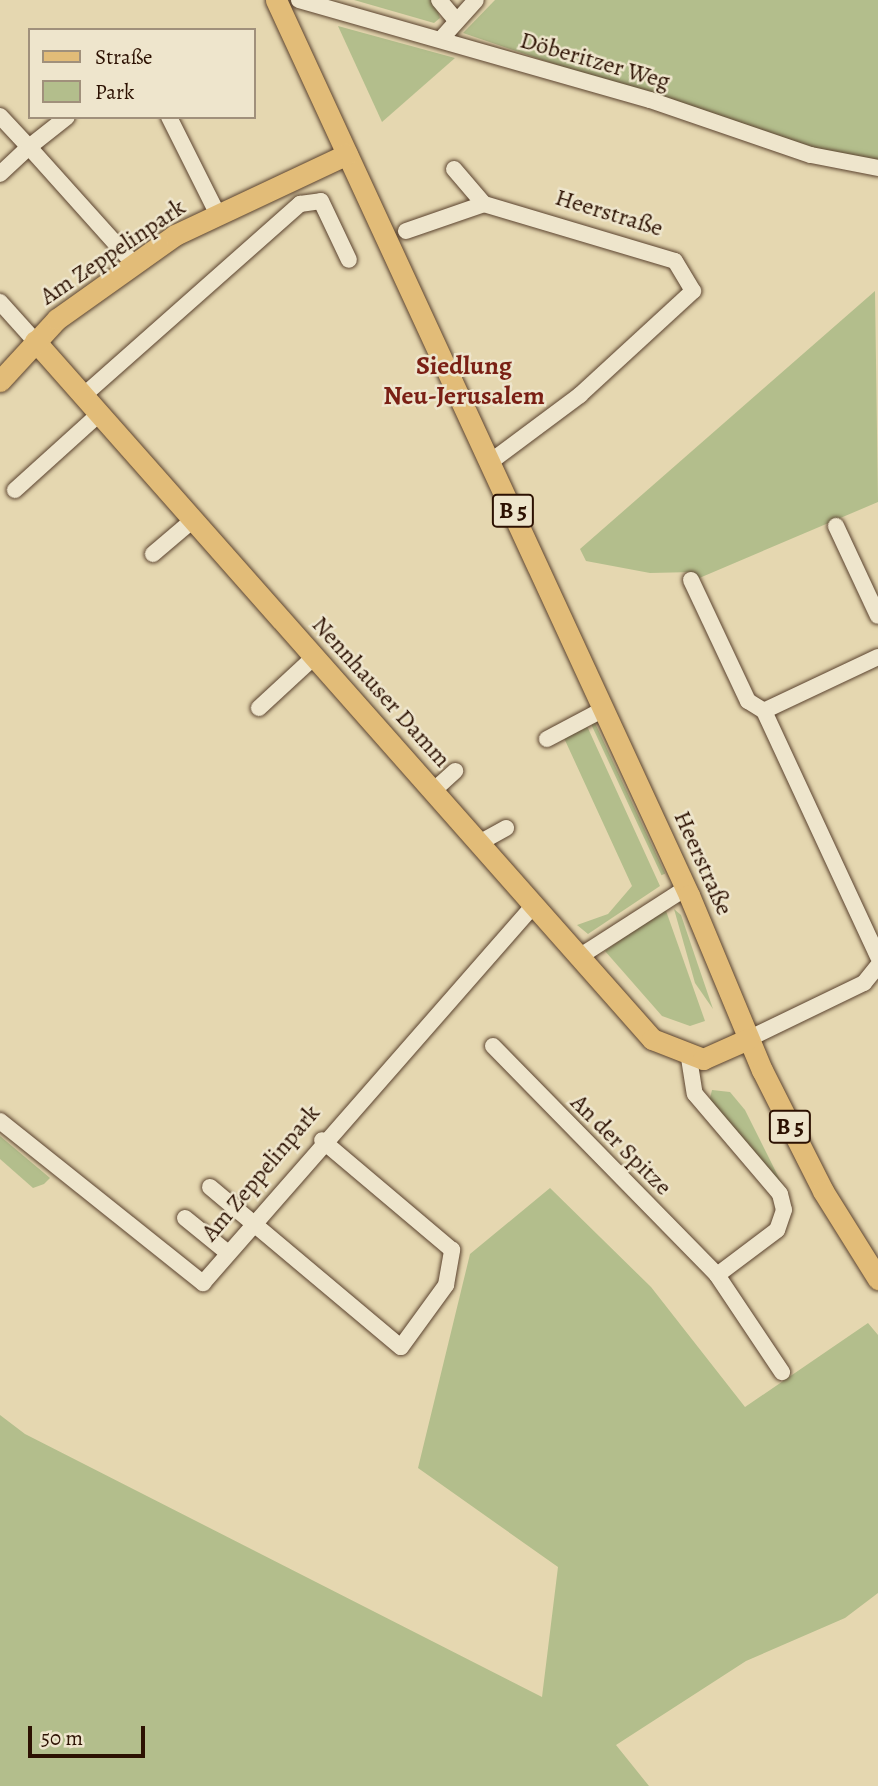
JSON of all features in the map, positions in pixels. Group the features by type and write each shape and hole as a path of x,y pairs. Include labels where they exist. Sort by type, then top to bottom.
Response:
{"main road":[{"name":"Heerstraße","path":"276,0 686,888 748,1039 823,1191 878,1279"},
{"name":"Am Zeppelinpark","path":"0,381 35,341 135,265 218,215 347,154"},
{"name":"Nennhauser Damm","path":"35,341 652,1039 689,1058"},
{"path":"689,1058 703,1059 748,1039"}],"street":[{"name":"Döberitzer Weg","path":"299,0 716,120 811,155 878,168"},
{"path":"439,0 456,20"},
{"path":"441,39 476,0"},
{"path":"0,116 135,265"},
{"path":"0,174 64,119"},
{"path":"170,119 218,215"},
{"path":"406,231 484,204 454,169"},
{"path":"83,396 300,204 321,201 349,260"},
{"name":"Heerstraße","path":"484,204 675,261 693,291 580,394 490,462"},
{"name":"Nennhauser Damm","path":"0,302 35,341"},
{"path":"15,490 99,414"},
{"path":"153,554 193,520"},
{"path":"836,526 878,616"},
{"path":"691,580 748,701 764,711 878,957"},
{"path":"259,708 314,657"},
{"path":"764,711 878,657"},
{"path":"547,739 604,709"},
{"path":"433,791 456,771"},
{"path":"479,843 506,828"},
{"path":"579,957 686,888"},
{"name":"Am Zeppelinpark","path":"0,1121 194,1280 203,1283 322,1140 534,905"},
{"path":"748,1039 864,984 878,966"},
{"name":"An der Spitze","path":"493,1046 717,1275 782,1373"},
{"path":"689,1058 695,1094 780,1194 784,1210 777,1230 717,1275"},
{"path":"210,1187 401,1347 446,1285 452,1250 322,1140"},
{"path":"185,1218 228,1253"}],"green space":[{"path":"354,0 434,0 440,18 434,23"},
{"path":"495,0 878,0 878,163 812,152 463,33"},
{"path":"338,26 455,58 382,122"},
{"path":"875,291 878,502 697,579 694,572 650,573 586,561 580,549"},
{"path":"595,723 665,873 662,875 591,725"},
{"path":"587,726 660,886 588,934 577,925 608,914 632,886 564,738"},
{"path":"665,908 705,1021 690,1026 662,1016 605,951"},
{"path":"674,909 681,915 713,1009 695,983"},
{"path":"712,1090 730,1092 745,1110 783,1186 709,1102"},
{"path":"0,1136 50,1178 44,1184 33,1188 0,1159"},
{"path":"550,1188 651,1287 745,1407 868,1323 878,1335 878,1593 845,1618 746,1661 616,1745 649,1786 0,1786 0,1415 25,1434 542,1697 558,1567 418,1468 470,1254"}],"district":[{"name":"Siedlung Neu-Jerusalem","path":"464,381"}]}
